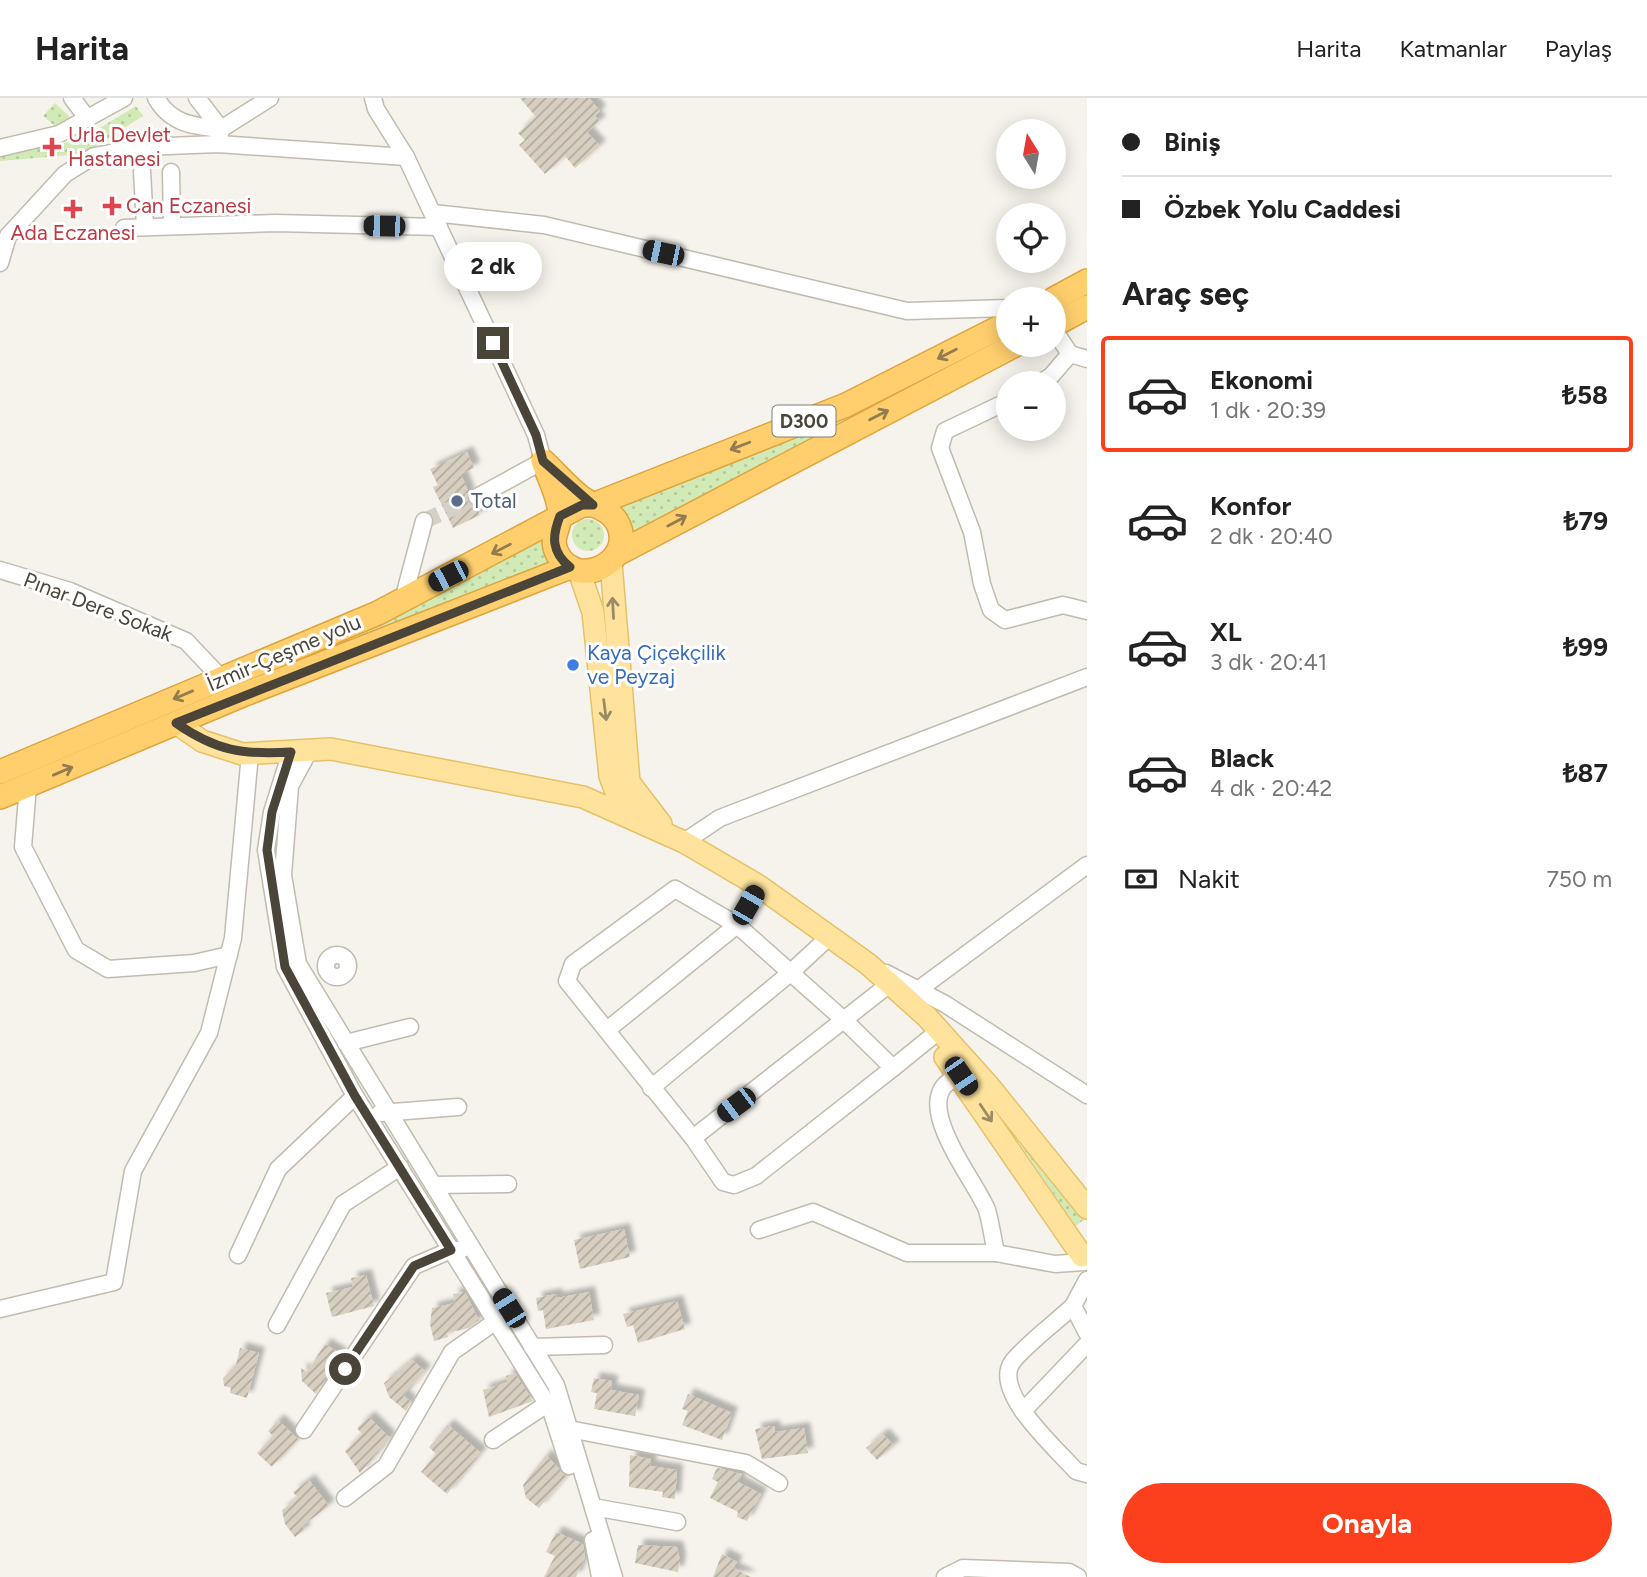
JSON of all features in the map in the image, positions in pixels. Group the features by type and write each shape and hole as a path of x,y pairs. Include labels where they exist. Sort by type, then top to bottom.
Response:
{"highway":[{"path":"1066,292 1087,281"},
{"path":"1066,320 1087,307"},
{"name":"D300","path":"560,516 582,505 593,505 846,405 996,329"},
{"name":"D300","path":"574,569 590,572 996,355"},
{"path":"543,461 593,505 612,514 621,533 614,558"},
{"path":"543,461 560,516 555,530 555,547 574,569"},
{"name":"İzmir-Çeşme yolu","path":"0,772 403,600 560,516"},
{"name":"İzmir-Çeşme yolu","path":"0,797 176,723 574,569"}],"main road":[{"path":"614,558 629,782 676,838"},
{"path":"574,569 593,612 610,776 619,800 676,838 759,886 868,964 928,1017 989,1086 1087,1208"},
{"path":"176,723 202,741 250,754 331,749 583,797 676,838"},
{"path":"868,964 961,1076 1085,1260"}],"street":[{"path":"72,98 88,118"},
{"path":"0,148 59,134 124,98"},
{"path":"156,98 163,112 187,126 220,137 406,157"},
{"path":"197,98 220,137"},
{"path":"0,263 8,236 65,174 94,156 220,137 270,98"},
{"path":"359,98 374,104 406,157 536,435 543,461 477,497"},
{"path":"142,171 145,225"},
{"path":"171,172 172,225"},
{"path":"124,228 145,225 436,220 544,225 906,311 996,309"},
{"path":"1066,347 1070,354 1087,359"},
{"path":"1055,371 1070,354"},
{"path":"996,407 945,431 940,448 972,532 982,584 991,610 1005,620 1063,605 1087,611"},
{"path":"403,600 424,521"},
{"name":"Pınar Dere Sokak","path":"0,570 70,591 186,641 222,679"},
{"path":"676,838 720,818 1087,677"},
{"path":"300,751 290,786 283,875 298,964 556,1385 614,1577"},
{"path":"300,751 272,812 267,850 285,967 355,1096 547,1404 594,1543 600,1577"},
{"path":"0,1309 114,1282 133,1171 209,1033 229,955 236,911 250,754"},
{"path":"28,785 23,847 76,950 108,969 194,963 229,955"},
{"path":"918,990 1087,865"},
{"path":"607,1030 737,925 759,886"},
{"path":"893,1068 845,1021 737,925 675,889 573,964 567,981 693,1138 723,1182 734,1185 756,1176 893,1068 930,1038"},
{"path":"651,1088 789,974 830,936"},
{"path":"298,964 327,966"},
{"path":"868,964 918,990 1087,1095"},
{"path":"693,1138 887,986"},
{"path":"346,1043 410,1027"},
{"path":"961,1076 949,1080 938,1093 937,1111 956,1155 986,1209 996,1253"},
{"path":"238,1255 278,1169 355,1096"},
{"path":"367,1114 458,1107"},
{"path":"277,1325 344,1204 400,1167"},
{"path":"434,1185 508,1184"},
{"path":"760,1230 813,1212 907,1253 996,1253 1055,1264 1085,1260 1073,1306 1012,1363 1007,1382 1012,1396 1023,1411 1076,1471 1087,1474"},
{"path":"304,1430 414,1266 451,1250 474,1251"},
{"path":"1073,1306 1087,1333"},
{"path":"345,1497 386,1466 452,1352 496,1321"},
{"path":"1023,1411 1087,1344"},
{"path":"532,1347 604,1345"},
{"path":"493,1440 547,1404"},
{"path":"569,1429 746,1463 779,1483"},
{"path":"593,1507 677,1522"},
{"path":"945,1577 963,1568 1069,1572 1077,1577"}],"green space":[{"path":"55,103 73,120 56,127 43,116"},
{"path":"136,106 143,116 83,154 0,161 0,153 80,140"},
{"path":"996,341 996,345 629,534 616,505 810,434"},
{"path":"588,519 600,523 604,535 600,547 588,551 576,547 572,535 576,523"},
{"path":"546,538 557,564 33,771 347,637"},
{"path":"1023,1142 1087,1217 1076,1226 1020,1144"}],"building":[{"path":"520,98 589,98 600,111 595,116 600,121 587,132 600,146 575,168 565,156 545,174 519,145 525,140 518,133 536,117"},
{"path":"467,452 474,468 461,474 468,491 468,501 476,507 480,515 453,528 433,487 438,485 430,469"},
{"path":"624,1229 630,1257 580,1269 574,1240"},
{"path":"366,1275 374,1306 332,1317 326,1293 353,1287 351,1278"},
{"path":"465,1292 479,1320 469,1328 447,1333 448,1337 434,1341 430,1324 432,1308 455,1303 453,1294"},
{"path":"589,1292 594,1320 546,1329 543,1310 538,1311 536,1298 556,1294 557,1298"},
{"path":"677,1301 685,1329 638,1343 633,1325 627,1327 623,1314"},
{"path":"325,1344 342,1355 316,1394 302,1381 301,1368 307,1372"},
{"path":"240,1348 259,1353 247,1398 230,1393 231,1388 224,1386 223,1378 236,1365"},
{"path":"412,1360 425,1371 403,1396 411,1402 406,1411 389,1397 384,1383"},
{"path":"515,1373 533,1401 489,1417 483,1390 508,1382 506,1376"},
{"path":"594,1378 612,1381 611,1390 639,1395 635,1416 594,1409 597,1393 591,1392"},
{"path":"688,1394 732,1413 722,1440 682,1425 688,1411 682,1409"},
{"path":"369,1417 390,1438 360,1473 345,1451 362,1434 357,1428"},
{"path":"278,1420 298,1439 272,1467 257,1453 273,1436 268,1431"},
{"path":"448,1425 481,1453 447,1494 421,1472 436,1454 429,1447"},
{"path":"774,1426 775,1432 804,1428 808,1453 762,1459 755,1429"},
{"path":"883,1434 894,1446 877,1460 866,1448"},
{"path":"546,1455 566,1476 539,1508 526,1498 523,1485"},
{"path":"630,1455 651,1459 650,1466 677,1470 675,1499 662,1497 663,1492 629,1487"},
{"path":"717,1468 742,1474 738,1482 761,1494 747,1521 737,1517 738,1512 710,1498 718,1482 712,1479"},
{"path":"309,1480 329,1506 302,1526 305,1530 295,1537 285,1524 282,1510 298,1498 293,1492"},
{"path":"556,1532 583,1544 585,1557 576,1577 544,1577 555,1556 546,1552"},
{"path":"638,1545 677,1547 680,1560 678,1572 635,1563"},
{"path":"722,1554 737,1562 733,1568 751,1577 713,1577"}],"tunnel":[{"path":"424,521 477,497"}],"place":[{"name":"Urla Devlet Hastanesi","path":"52,147"},
{"name":"Can Eczanesi","path":"112,206"},
{"name":"Ada Eczanesi","path":"73,209"},
{"name":"Total","path":"457,501"},
{"name":"Kaya Çiçekçilik ve Peyzaj","path":"573,665"}],"route":[{"path":"345,1369 414,1266 451,1250 355,1096 285,967 267,850 272,812 291,752 242,754 202,741 176,723 570,567 563,562 555,547 555,530 560,516 582,505 593,505 543,461 536,435 493,343"}]}
